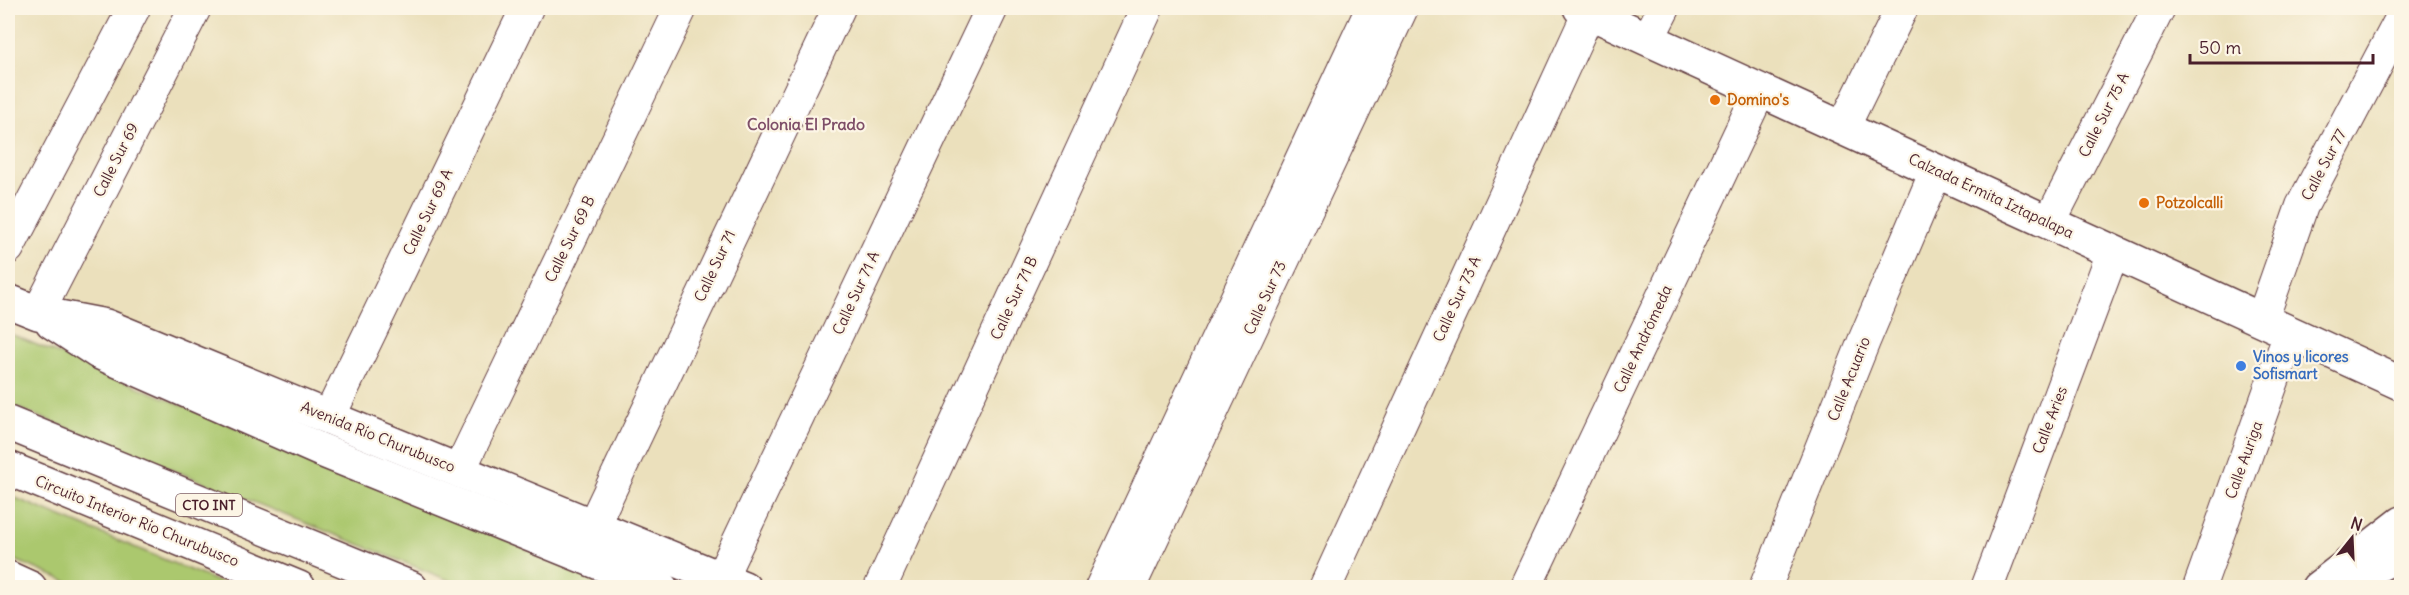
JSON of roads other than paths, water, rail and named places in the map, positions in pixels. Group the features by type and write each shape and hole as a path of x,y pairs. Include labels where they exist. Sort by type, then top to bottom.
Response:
{"main road":[{"name":"Calzada Ermita Iztapalapa","path":"1584,10 2402,384"},
{"name":"Avenida Río Churubusco","path":"8,301 38,313 106,326 732,583"},
{"path":"38,313 99,352 321,450 661,588"},
{"name":"CTO INT","path":"8,423 411,588"},
{"name":"Circuito Interior Río Churubusco","path":"8,468 299,588"},
{"path":"2318,588 2402,523"},
{"path":"2333,588 2402,553"},
{"path":"8,578 30,588"}],"street":[{"path":"8,248 134,8"},
{"name":"Calle Sur 69","path":"38,313 195,8"},
{"name":"Calle Sur 69 A","path":"329,417 527,8"},
{"name":"Calle Sur 69 B","path":"459,471 681,8"},
{"name":"Calle Sur 71","path":"592,526 839,8"},
{"name":"Calle Sur 71 A","path":"732,583 992,8"},
{"name":"Calle Sur 71 B","path":"880,588 1147,8"},
{"name":"Calle Sur 73","path":"1101,588 1372,8"},
{"name":"Calle Sur 73","path":"1129,588 1402,8"},
{"path":"1648,39 1664,8"},
{"path":"1843,128 1902,8"},
{"name":"Calle Sur 75 A","path":"2049,223 2159,8"},
{"name":"Calle Sur 73 A","path":"1325,588 1584,10"},
{"name":"Calle Sur 77","path":"2276,327 2302,206 2402,17"},
{"name":"Calle Andrómeda","path":"1525,588 1760,90"},
{"name":"Calle Acuario","path":"1765,588 1864,341 1936,171"},
{"name":"Calle Aries","path":"1987,588 2113,252"},
{"name":"Calle Auriga","path":"2199,588 2276,327"}],"place":[{"name":"Domino's","path":"1715,100"},
{"name":"Potzolcalli","path":"2144,203"},
{"name":"Vinos y licores Sofismart","path":"2241,366"}],"district":[{"name":"Colonia El Prado","path":"806,124"}]}
